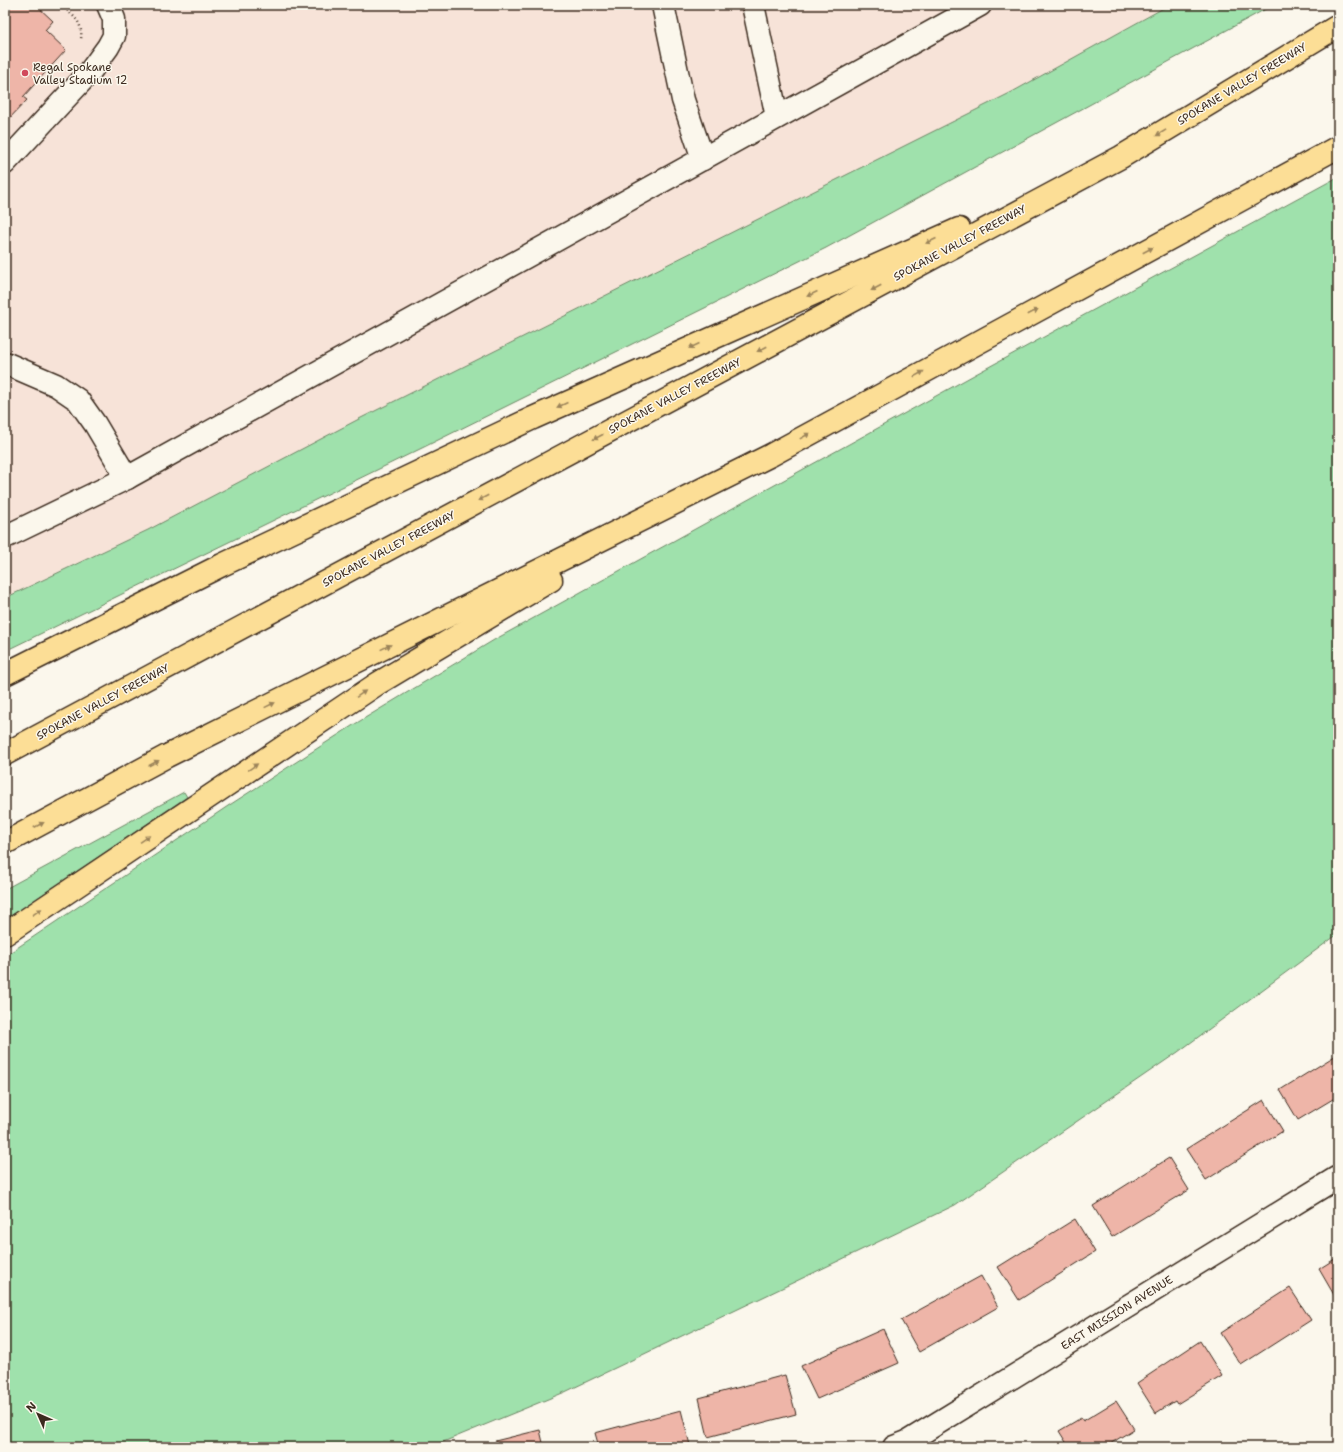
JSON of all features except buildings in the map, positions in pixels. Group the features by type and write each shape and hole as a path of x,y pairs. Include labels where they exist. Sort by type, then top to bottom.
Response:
{"highway":[{"name":"SPOKANE VALLEY FREEWAY","path":"5,754 1120,157 1338,26"},
{"path":"5,934 377,684 522,596 771,455 1338,148"},
{"path":"5,674 222,565 533,418 1120,157"},
{"path":"5,843 167,756 771,455"}],"street":[{"path":"5,163 89,73 108,47 114,36 114,19 108,5"},
{"path":"663,5 683,100 703,159"},
{"path":"753,5 777,117"},
{"path":"5,538 127,478 980,5"},
{"path":"5,363 56,385 78,400 95,424 127,478"},
{"name":"EAST MISSION AVENUE","path":"894,1447 906,1442 1338,1177"}],"path":[{"path":"61,5 79,21 82,30 80,44"}],"shaded area":[{"path":"5,5 1169,5 1012,92 148,530 5,598"}],"green space":[{"path":"1169,5 1273,5 826,248 420,449 5,651 5,598 148,530 357,420 1012,92"},
{"path":"1338,177 1338,934 1178,1052 955,1205 565,1392 431,1447 5,1447 5,956 228,806 355,724 494,640 974,375"},
{"path":"184,792 187,797 5,920 5,889"}],"place":[{"name":"Regal Spokane Valley Stadium 12","path":"25,73"}]}
